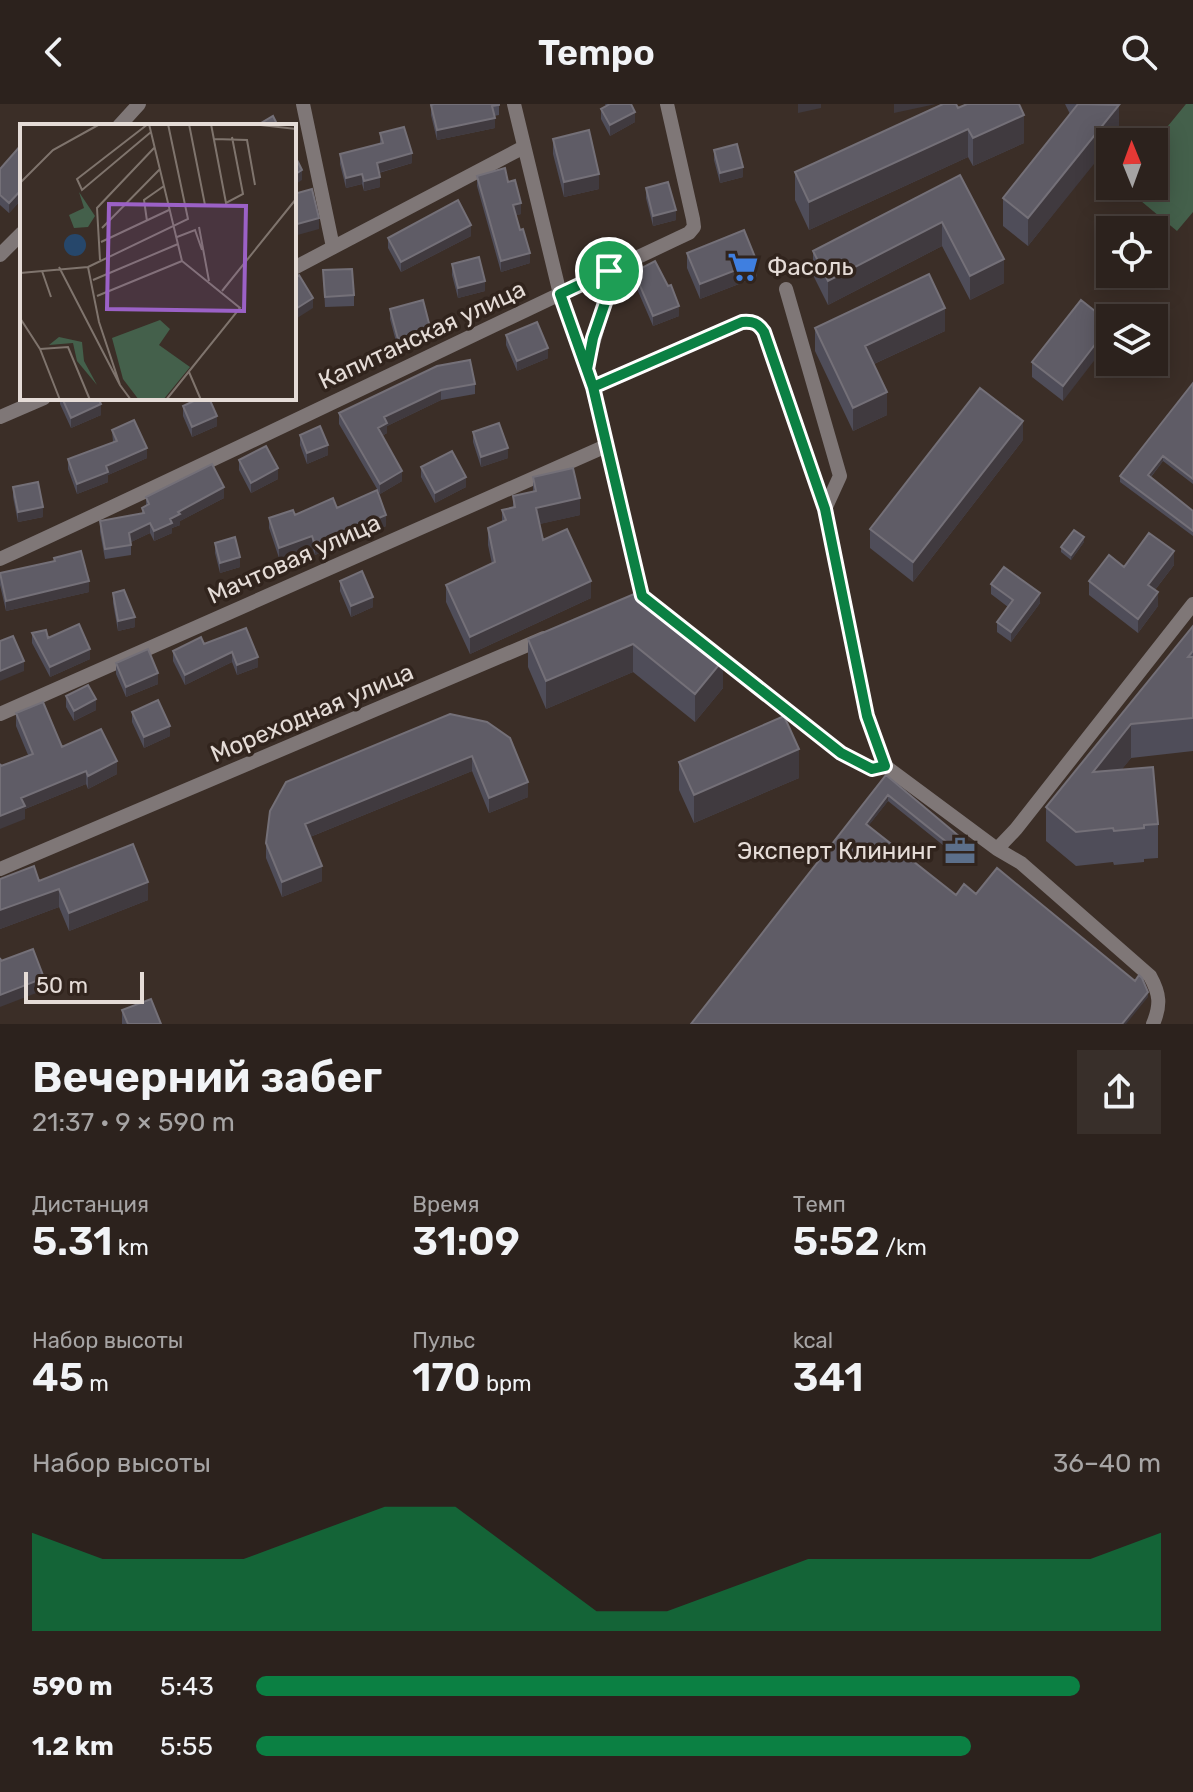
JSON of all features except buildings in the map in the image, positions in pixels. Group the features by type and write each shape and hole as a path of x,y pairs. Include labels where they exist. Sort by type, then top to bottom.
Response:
{"street":[{"path":"121,124 139,104"},
{"path":"303,104 333,247"},
{"path":"514,104 560,294 593,387 642,596 667,616"},
{"name":"Капитанская улица","path":"0,559 122,504 689,233 694,227 667,104"},
{"path":"296,267 524,147"},
{"path":"0,255 20,235"},
{"path":"587,369 593,338 608,294 609,271"},
{"path":"786,289 840,476 825,509"},
{"path":"593,387 742,322 751,321 759,325 825,509 867,716 887,767 997,849 1021,863 1150,976 1159,991 1160,1009 1153,1024"},
{"path":"0,417 39,400"},
{"name":"Мачтовая улица","path":"0,714 606,446"},
{"path":"627,603 642,596"},
{"path":"997,849 1193,604"},
{"name":"Мореходная улица","path":"0,869 553,634"},
{"path":"691,635 841,753 872,769 887,767"}],"green space":[{"path":"1186,104 1193,104 1193,212 1177,231 1168,224 1168,216 1159,216 1140,200 1168,200 1166,128"}],"place":[{"name":"Фасоль","path":"743,267"},
{"name":"Эксперт Клининг","path":"960,851"}],"route":[{"path":"609,271 560,294 587,369 593,387 742,322 751,321 764,332 825,509 867,716 885,766 872,769 841,753 642,596 587,369 593,338 608,294 609,271"}]}
